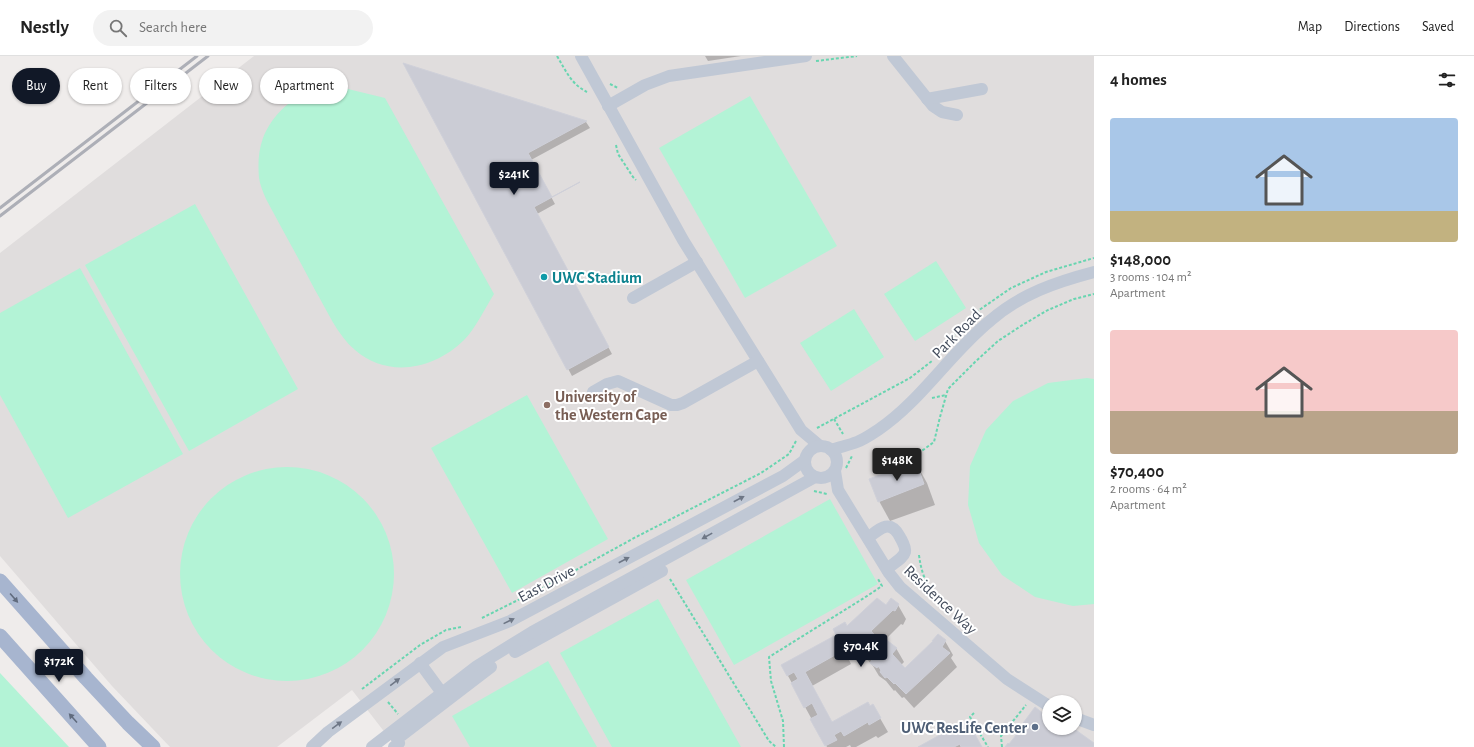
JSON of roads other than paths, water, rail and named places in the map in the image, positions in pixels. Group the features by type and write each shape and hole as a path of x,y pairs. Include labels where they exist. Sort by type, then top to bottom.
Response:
{"main road":[{"path":"0,582 86,678 128,723 153,747"},
{"path":"0,636 99,747"}],"street":[{"path":"372,747 477,666 532,632 818,478 830,476 836,466 834,453 804,434 758,361 697,262 581,56"},
{"path":"893,56 924,96 938,110 957,115"},
{"path":"608,106 645,85 669,76 809,59"},
{"path":"924,96 951,88"},
{"path":"924,96 982,89"},
{"path":"633,298 697,262"},
{"name":"Park Road","path":"836,466 858,442 892,421 917,397 977,332 1006,308 1024,297 1046,287 1094,272"},
{"path":"593,392 608,384 618,381 665,403 677,405 758,361"},
{"path":"804,434 807,470 818,478"},
{"name":"Park Road","path":"826,448 858,442"},
{"path":"806,457 810,450 826,448"},
{"name":"East Drive","path":"312,747 328,732 443,647 510,621 783,476 806,457"},
{"name":"Residence Way","path":"836,466 838,490"},
{"name":"Residence Way","path":"818,478 838,490 887,569 906,593 1008,679 1042,701"},
{"path":"868,538 879,529 889,526 898,532 904,545 905,552 901,558 887,569"},
{"path":"394,747 399,743 397,739 493,665 517,650 662,571"},
{"path":"420,663 442,692"},
{"path":"1082,721 1094,725"}],"railway":[{"path":"0,208 197,56"},
{"path":"0,216 208,56"}],"place":[{"name":"UWC Stadium","path":"544,277"},
{"name":"University of the Western Cape","path":"547,405"},
{"name":"UWC ResLife Center","path":"1035,727"}]}
